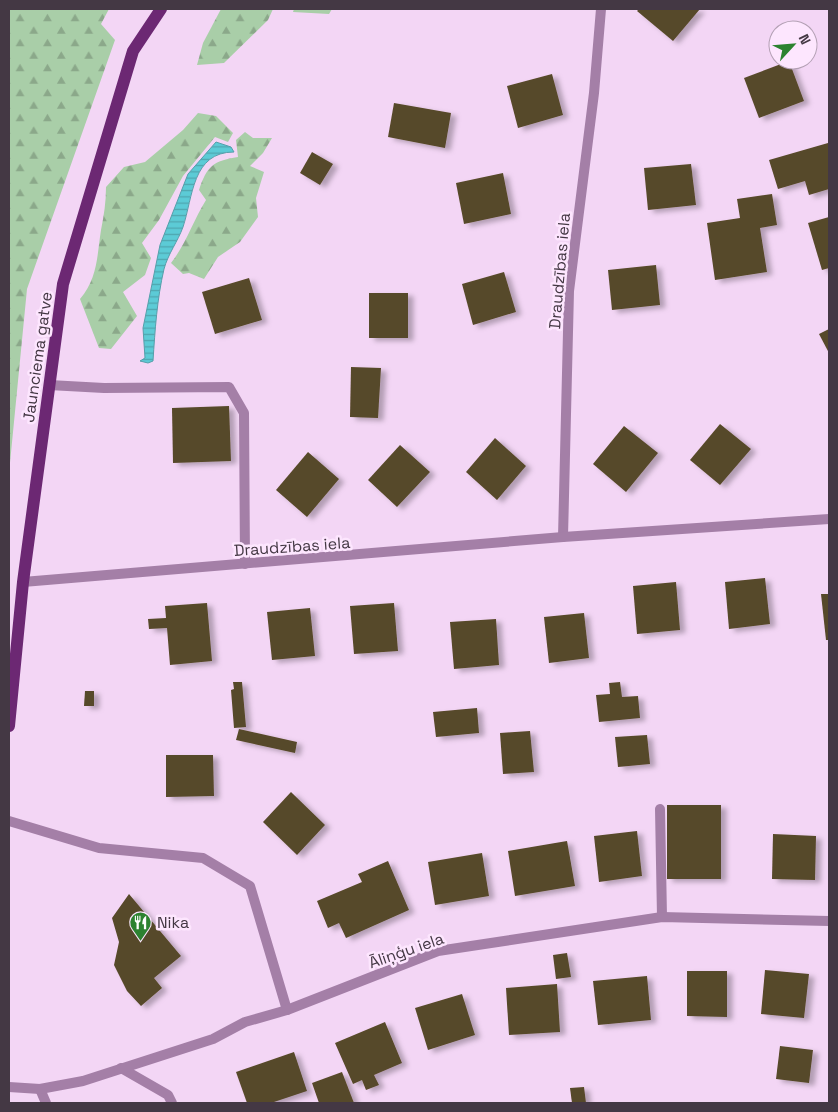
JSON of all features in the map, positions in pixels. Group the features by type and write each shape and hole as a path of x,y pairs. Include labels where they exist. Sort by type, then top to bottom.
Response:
{"main road":[{"name":"Jaunciema gatve","path":"9,726 23,582 64,284 133,50 161,9"}],"street":[{"name":"Draudzības iela","path":"563,537 569,290 594,93 601,9"},
{"path":"50,385 229,388 244,413 245,564"},
{"name":"Draudzības iela","path":"23,582 563,537 829,519"},
{"path":"660,809 662,917"},
{"path":"9,820 99,848 203,858 250,886 287,1010"},
{"name":"Āliņģu iela","path":"9,1087 40,1089 83,1080 122,1068 212,1039 244,1022 287,1010 438,951 662,917 829,921"},
{"path":"122,1068 168,1095 172,1103"},
{"path":"40,1089 46,1103"}],"green space":[{"path":"9,9 109,9 101,24 115,40 27,289 9,473"},
{"path":"221,9 273,9 268,20 224,63 197,65 203,43"},
{"path":"294,9 332,9 329,14 293,12"},
{"path":"198,113 216,116 233,133 228,142 215,137 183,176 159,220 142,243 151,258 145,275 123,292 137,316 111,349 99,348 80,299 94,275 105,208 106,187 124,167 145,162 183,130"},
{"path":"245,132 253,138 272,138 263,153 250,166 264,172 256,198 258,217 240,242 218,257 204,279 189,273 183,274 171,263 206,200 199,190 205,175 212,166 222,160 238,157 236,140"}],"shaded area":[{"path":"216,142 231,147 234,152 220,154 210,160 202,168 197,178 192,190 183,227 164,269 158,303 153,361 148,363 140,361 145,358 143,328 160,245 188,174"}],"building":[{"path":"639,9 700,9 673,41 637,11"},
{"path":"768,69 792,70 804,101 759,118 744,78"},
{"path":"552,74 563,115 518,128 507,86"},
{"path":"394,103 451,113 445,148 388,137"},
{"path":"828,143 829,189 809,195 805,181 778,189 769,160"},
{"path":"312,152 333,164 320,185 300,173"},
{"path":"691,164 696,205 648,210 644,168"},
{"path":"503,173 511,214 464,224 456,183"},
{"path":"772,194 777,225 760,228 767,272 715,280 707,223 740,218 737,199"},
{"path":"829,217 829,268 822,270 808,223"},
{"path":"656,265 660,305 612,310 608,270"},
{"path":"504,272 516,312 473,325 462,284"},
{"path":"249,278 262,320 215,334 202,292"},
{"path":"369,293 408,293 408,338 369,338"},
{"path":"829,329 829,353 819,334"},
{"path":"351,367 381,368 378,418 350,417"},
{"path":"229,406 231,461 173,463 172,408"},
{"path":"720,424 751,449 720,485 690,460"},
{"path":"624,426 658,453 626,492 593,464"},
{"path":"495,438 526,466 497,500 466,472"},
{"path":"400,445 430,472 397,507 368,480"},
{"path":"308,452 339,479 307,517 276,490"},
{"path":"765,578 770,624 729,629 725,582"},
{"path":"676,582 680,630 637,634 633,586"},
{"path":"821,594 829,594 829,640 826,640"},
{"path":"207,603 212,661 170,665 167,628 149,629 148,619 166,618 165,606"},
{"path":"394,603 398,651 354,654 350,606"},
{"path":"310,608 315,656 272,660 267,612"},
{"path":"584,613 589,658 549,663 544,617"},
{"path":"496,619 499,665 454,669 450,622"},
{"path":"233,682 242,682 246,727 234,728 231,690 234,689"},
{"path":"620,682 622,697 638,696 640,718 599,722 596,695 610,694 609,683"},
{"path":"85,691 94,691 94,706 84,706"},
{"path":"477,708 479,733 436,737 433,712"},
{"path":"239,729 297,742 295,753 236,740"},
{"path":"530,731 534,772 503,774 500,733"},
{"path":"647,735 650,764 618,767 615,737"},
{"path":"166,755 213,755 214,796 166,797"},
{"path":"291,792 325,825 297,855 263,822"},
{"path":"667,805 721,805 721,879 667,879"},
{"path":"637,831 642,876 599,882 594,836"},
{"path":"773,834 816,836 815,880 772,879"},
{"path":"567,841 575,886 515,896 508,851"},
{"path":"482,853 489,896 435,905 428,862"},
{"path":"388,861 409,910 346,938 339,923 328,928 317,901 362,882 358,874"},
{"path":"129,894 181,956 154,978 162,988 141,1006 127,991 114,965 119,942 112,918"},
{"path":"567,953 571,977 556,979 553,955"},
{"path":"765,970 809,974 804,1018 761,1014"},
{"path":"687,971 727,971 727,1017 687,1016"},
{"path":"647,976 651,1020 598,1025 593,981"},
{"path":"557,984 560,1032 509,1035 506,988"},
{"path":"462,994 475,1035 428,1050 415,1008"},
{"path":"385,1022 402,1063 374,1075 379,1085 366,1090 362,1080 353,1084 335,1043"},
{"path":"780,1046 813,1050 809,1083 776,1079"},
{"path":"294,1052 307,1091 271,1103 247,1103 236,1072"},
{"path":"342,1072 354,1103 319,1103 312,1083"},
{"path":"584,1087 586,1103 572,1103 570,1088"}],"place":[{"name":"Nika","path":"141,941"}]}
